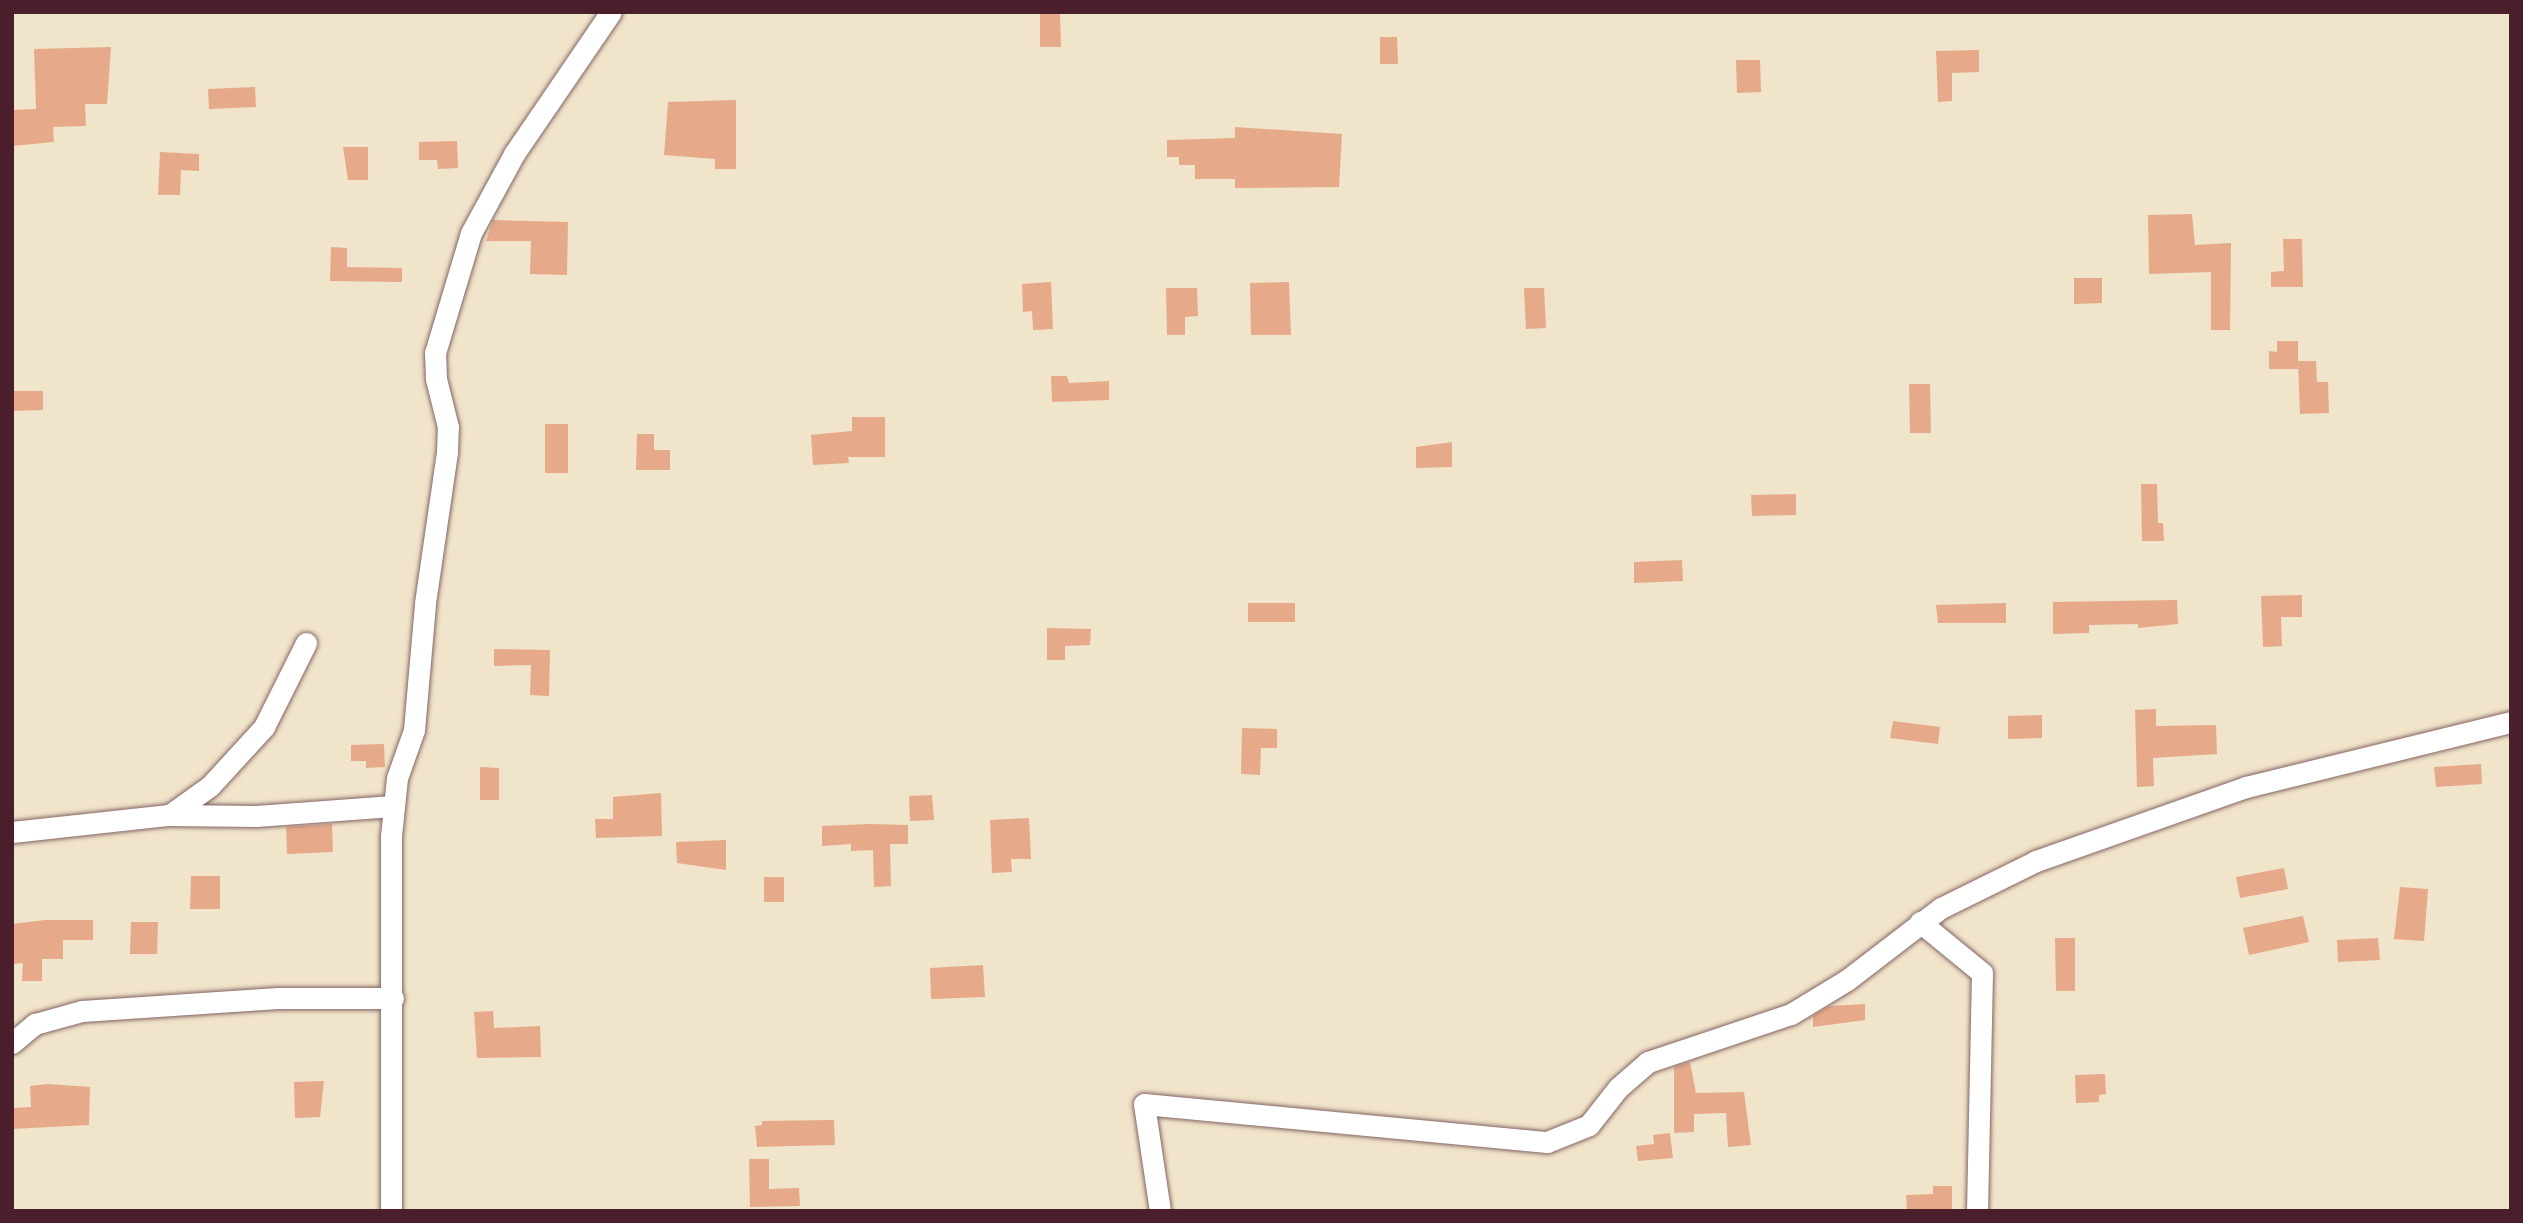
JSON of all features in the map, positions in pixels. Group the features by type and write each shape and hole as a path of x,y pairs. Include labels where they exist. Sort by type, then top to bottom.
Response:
{"street":[{"path":"391,1211 393,806 397,778 414,730 425,603 447,452 448,427 436,379 440,330 471,233 514,154 611,12"},
{"path":"169,815 210,786 264,727 306,643"},
{"path":"1160,1211 1144,1104 1547,1142 1589,1125 1618,1088 1648,1062 1791,1014 1847,981 1920,922 2036,861 2203,801 2511,722"},
{"path":"12,832 169,815 256,816 393,806"},
{"path":"1920,922 1982,973 1978,1211"},
{"path":"12,1043 36,1024 82,1011 278,998 393,998"}],"building":[{"path":"1040,12 1060,12 1061,47 1040,47"},
{"path":"1380,37 1397,37 1398,64 1380,64"},
{"path":"111,47 107,104 85,104 86,126 53,127 54,142 12,146 12,110 36,109 34,49"},
{"path":"1979,50 1979,72 1952,73 1952,101 1938,102 1936,51"},
{"path":"1736,60 1760,60 1761,92 1737,93"},
{"path":"255,87 256,107 209,109 208,89"},
{"path":"736,100 736,169 715,169 715,159 664,155 668,102"},
{"path":"1235,127 1342,134 1339,187 1235,188 1235,179 1195,179 1195,165 1179,165 1179,157 1167,157 1167,140 1235,138"},
{"path":"457,141 458,168 438,169 437,160 419,160 419,142"},
{"path":"343,147 368,147 368,180 348,180"},
{"path":"160,152 199,154 199,171 181,170 180,195 158,195"},
{"path":"2192,214 2195,245 2231,243 2230,330 2211,330 2211,272 2149,274 2148,215"},
{"path":"493,220 568,222 567,275 530,274 531,241 486,241"},
{"path":"2283,239 2302,239 2303,287 2271,287 2271,272 2284,271"},
{"path":"331,247 347,248 347,267 402,268 402,282 330,281"},
{"path":"2074,278 2102,278 2102,303 2074,304"},
{"path":"1051,282 1053,329 1033,330 1032,311 1023,312 1022,284"},
{"path":"1289,282 1291,335 1251,335 1250,283"},
{"path":"1166,288 1197,288 1198,316 1185,317 1185,335 1167,335"},
{"path":"1524,288 1544,288 1546,328 1526,329"},
{"path":"2277,341 2298,341 2298,369 2269,369 2269,351 2277,352"},
{"path":"2298,361 2316,361 2317,382 2328,382 2329,413 2300,414"},
{"path":"1051,376 1067,376 1069,383 1109,381 1109,400 1052,402"},
{"path":"1909,384 1930,384 1931,433 1910,433"},
{"path":"12,391 43,391 43,410 12,411"},
{"path":"852,417 885,417 885,457 848,457 849,463 813,465 811,435 852,431"},
{"path":"545,424 568,424 568,473 545,473"},
{"path":"637,434 654,434 654,450 670,450 670,470 636,470"},
{"path":"1452,442 1452,467 1416,468 1416,447"},
{"path":"2141,484 2157,484 2158,523 2163,523 2164,541 2142,541"},
{"path":"1796,494 1796,515 1752,516 1751,495"},
{"path":"1682,560 1683,581 1634,583 1634,562"},
{"path":"2302,595 2302,617 2281,617 2282,646 2263,647 2261,596"},
{"path":"2177,600 2178,624 2138,628 2138,624 2089,625 2089,633 2053,634 2053,602"},
{"path":"1248,603 1295,603 1295,622 1248,622"},
{"path":"2006,603 2006,623 1938,623 1936,605"},
{"path":"1047,628 1091,629 1090,645 1065,646 1065,660 1047,660"},
{"path":"494,649 550,650 549,696 530,695 531,665 494,666"},
{"path":"2156,709 2156,726 2216,725 2217,754 2153,758 2154,786 2137,787 2135,710"},
{"path":"2042,715 2042,738 2008,739 2008,716"},
{"path":"1893,721 1940,727 1938,744 1890,738"},
{"path":"1242,728 1277,729 1277,748 1261,748 1260,775 1241,774"},
{"path":"384,744 385,767 366,768 366,761 351,761 351,745"},
{"path":"2481,764 2482,784 2436,787 2434,767"},
{"path":"480,767 499,768 499,800 480,800"},
{"path":"661,793 662,836 596,838 595,819 613,819 613,797"},
{"path":"932,795 934,820 910,821 909,796"},
{"path":"1029,818 1031,859 1011,859 1012,872 992,873 990,820"},
{"path":"332,824 333,852 287,854 286,827"},
{"path":"908,825 908,844 890,844 891,886 874,887 873,850 851,851 851,844 822,846 822,826"},
{"path":"726,840 726,870 677,863 676,842"},
{"path":"2284,868 2288,889 2240,898 2236,877"},
{"path":"191,876 220,876 220,909 190,909"},
{"path":"764,877 784,877 784,902 764,902"},
{"path":"2400,887 2428,889 2424,941 2394,939"},
{"path":"2303,916 2309,942 2249,955 2243,928"},
{"path":"45,920 93,920 93,940 63,940 63,959 42,959 42,981 22,981 23,963 12,964 12,924"},
{"path":"131,922 158,922 157,954 130,954"},
{"path":"2055,938 2075,938 2075,991 2056,991"},
{"path":"2378,938 2380,960 2338,962 2337,940"},
{"path":"983,965 985,997 931,999 930,968"},
{"path":"1865,1004 1865,1020 1813,1027 1813,1016 1829,1006"},
{"path":"493,1011 494,1028 540,1026 541,1057 477,1058 474,1012"},
{"path":"1690,1062 1696,1093 1744,1092 1751,1145 1728,1147 1726,1113 1694,1114 1694,1132 1674,1133 1674,1067"},
{"path":"2105,1074 2106,1094 2099,1095 2099,1102 2076,1103 2075,1075"},
{"path":"324,1081 320,1117 295,1118 294,1082"},
{"path":"48,1084 90,1087 89,1125 12,1129 12,1108 31,1107 30,1086"},
{"path":"834,1120 835,1145 757,1147 755,1126 762,1125 762,1121"},
{"path":"1670,1133 1673,1158 1638,1161 1636,1146 1654,1144 1653,1135"},
{"path":"749,1159 769,1159 769,1189 799,1188 800,1206 750,1207"},
{"path":"1933,1186 1952,1186 1952,1211 1907,1211 1906,1195 1933,1194"}]}
